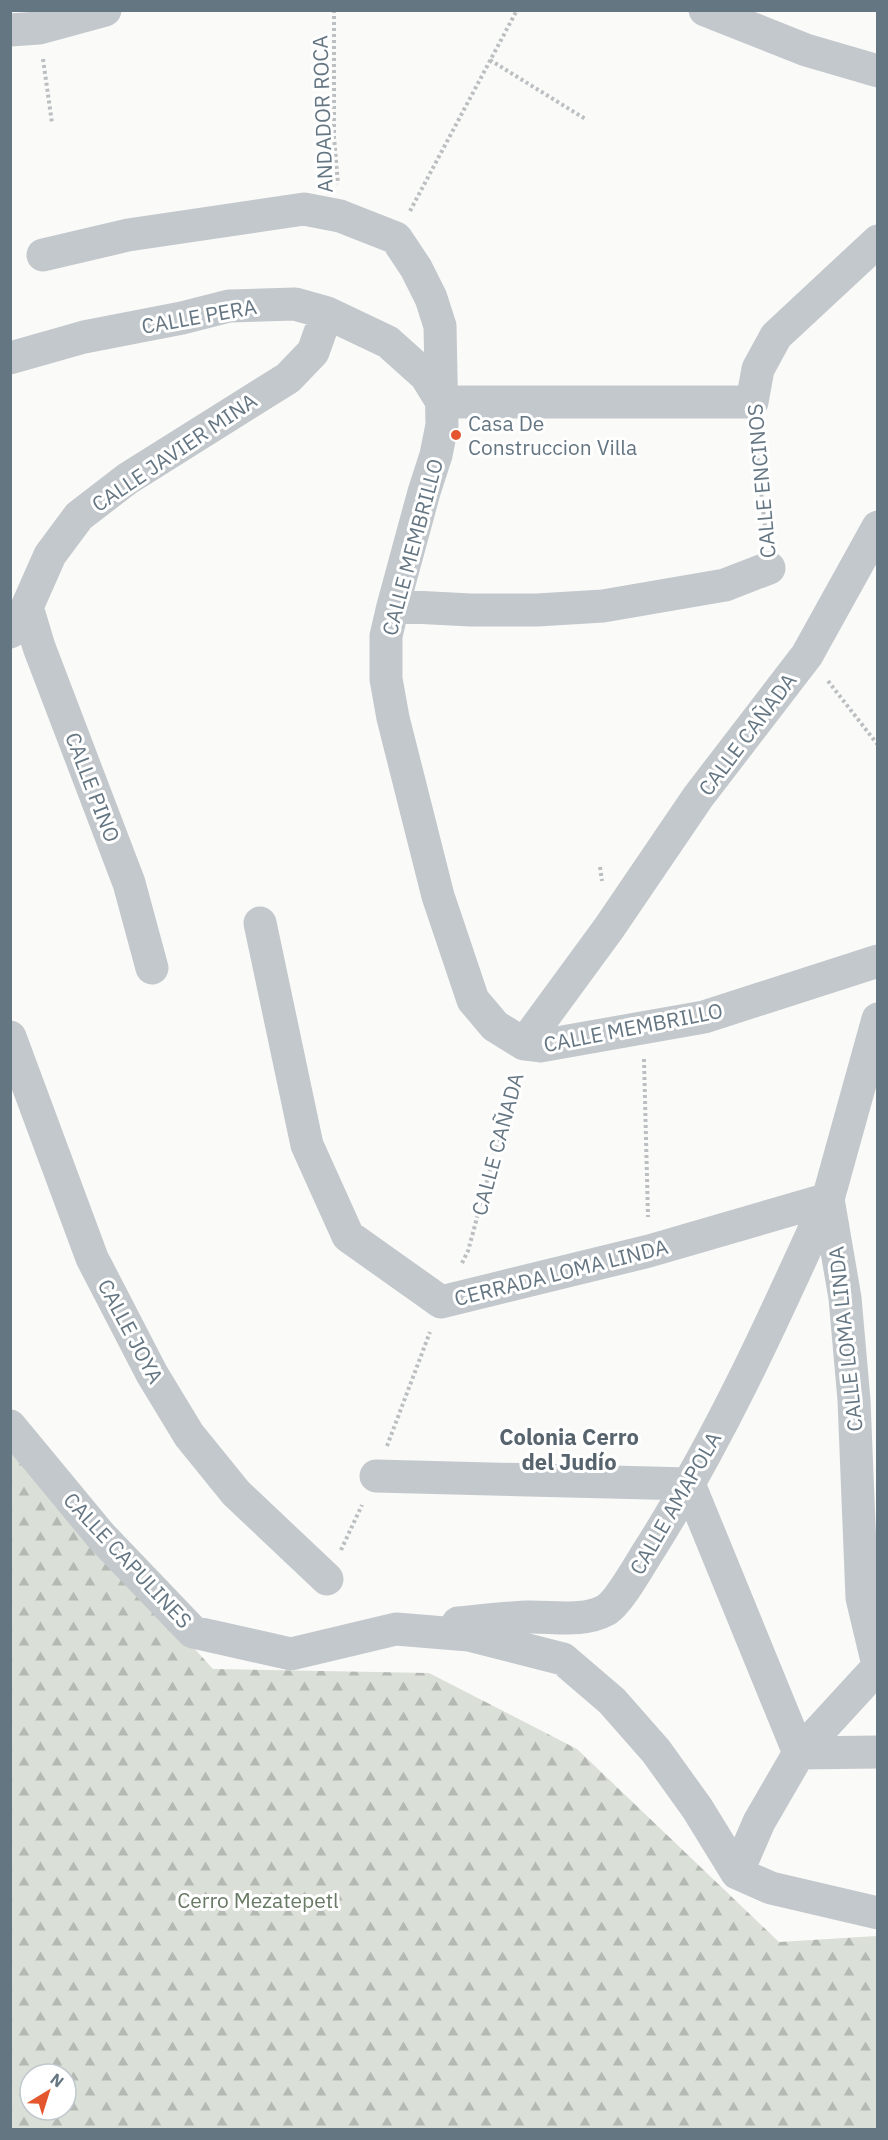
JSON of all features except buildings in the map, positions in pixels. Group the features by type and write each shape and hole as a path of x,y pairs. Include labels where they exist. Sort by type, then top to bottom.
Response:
{"street":[{"path":"25,29 105,10"},
{"path":"705,10 806,50 878,71"},
{"path":"43,255 128,235 304,209 340,216 396,238"},
{"name":"CALLE MEMBRILLO","path":"396,238 416,268 431,298 440,327 442,424 436,455 386,636 386,679 393,718 438,896 473,1000 495,1026 524,1044 540,1046 704,1017 878,961"},
{"name":"CALLE ENCINOS","path":"752,402 758,369 776,336 878,241"},
{"name":"CALLE PERA","path":"10,358 84,337 182,318 229,306 295,304 327,313 388,342 426,376 442,402"},
{"name":"CALLE JAVIER MINA","path":"19,619 50,555 79,516 127,479 288,378 313,352 327,313"},
{"path":"442,402 752,402"},
{"name":"CALLE CAÑADA","path":"524,1044 609,928 699,797 807,655 878,527"},
{"name":"CALLE ENCINOS","path":"393,606 471,610 537,610 603,606 725,585 769,568"},
{"name":"CALLE PINO","path":"19,619 39,646 129,883 152,968"},
{"name":"CERRADA LOMA LINDA","path":"260,923 307,1145 348,1236 441,1302 649,1251 828,1199"},
{"name":"CALLE LOMA LINDA","path":"878,1019 828,1199 845,1298 854,1400 862,1598 878,1666"},
{"name":"CALLE JOYA","path":"10,1037 92,1258 152,1374 189,1435 236,1493 327,1579"},
{"name":"CALLE AMAPOLA","path":"396,1629 525,1617 589,1617 608,1609 629,1582 689,1484 749,1370 828,1199"},
{"name":"CALLE CAPULINES","path":"10,1426 101,1536 193,1632 291,1654 396,1629 469,1635 563,1659 612,1701 656,1751 697,1808 737,1873"},
{"path":"375,1476 689,1484 799,1753"},
{"path":"878,1666 799,1753 759,1822 737,1873 771,1888 878,1913"},
{"path":"799,1753 878,1752"}],"path":[{"name":"ANDADOR ROCA","path":"334,10 334,137 340,216"},
{"path":"396,238 517,10"},
{"path":"25,29 52,123"},
{"path":"490,60 587,120"},
{"name":"CALLE ENCINOS","path":"752,402 769,568"},
{"path":"807,655 878,745"},
{"path":"643,1029 649,1251"},
{"name":"CALLE CAÑADA","path":"327,1579 375,1476 441,1302 468,1251 524,1044"}],"green space":[{"name":"Cerro Mezatepetl","path":"10,1446 213,1669 429,1673 577,1749 779,1942 877,1936 877,2129 11,2129"}],"place":[{"name":"Casa De Construccion Villa","path":"456,435"}],"district":[{"name":"Colonia Cerro del Judío","path":"569,1448"}]}
